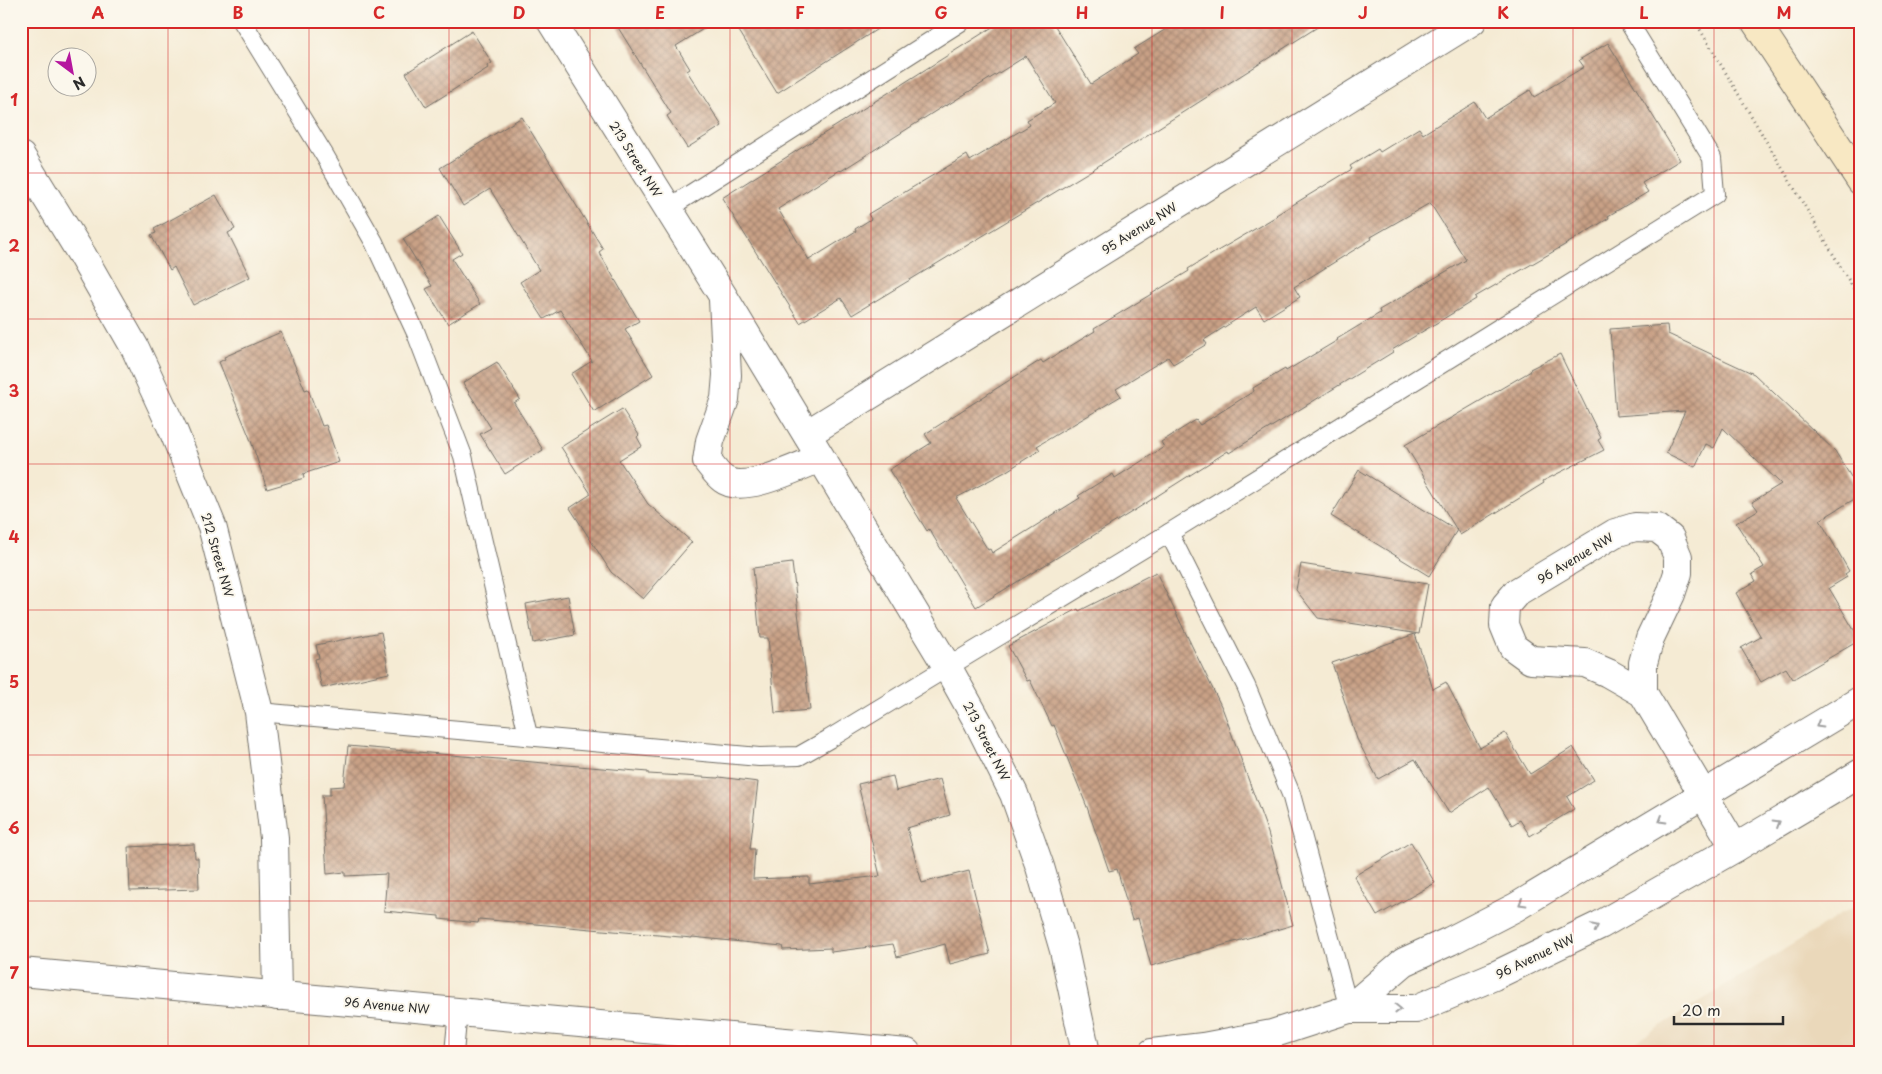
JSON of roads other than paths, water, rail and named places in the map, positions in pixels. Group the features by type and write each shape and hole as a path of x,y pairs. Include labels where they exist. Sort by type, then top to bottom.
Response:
{"main road":[{"path":"1755,21 1861,181"}],"street":[{"name":"213 Street NW","path":"551,21 723,296 948,668 978,722 1014,794 1037,858 1064,950 1086,1053"},
{"name":"95 Avenue NW","path":"807,434 1472,21"},
{"name":"212 Street NW","path":"21,156 82,255 135,348 173,430 212,526 258,712 274,838 277,996"},
{"name":"213 Street NW","path":"723,296 727,375 725,399 710,441 707,461 723,480 738,483 764,481 820,458"},
{"name":"96 Avenue NW","path":"1643,693 1643,663 1650,638 1671,594 1678,573 1678,557 1670,538 1657,528 1635,527 1615,533 1517,592 1505,606 1504,625 1513,647 1531,660 1585,663 1608,673 1643,693 1735,848"},
{"name":"96 Avenue NW","path":"1349,1009 1404,962 1516,907 1704,796 1861,700"},
{"name":"96 Avenue NW","path":"1152,1053 1203,1047 1272,1034 1349,1009 1416,1009 1494,976 1600,925 1861,773"},
{"name":"96 Avenue NW","path":"21,972 458,1011 751,1046 907,1053"}],"lane":[{"path":"242,21 325,156 374,242 416,333 463,456 528,735"},
{"path":"667,209 962,21"},
{"path":"258,712 760,756 799,756 1170,533 1714,194 1712,158 1628,21"},
{"path":"1170,533 1246,686 1291,794 1349,1009"},
{"path":"454,1053 458,1011"}]}
